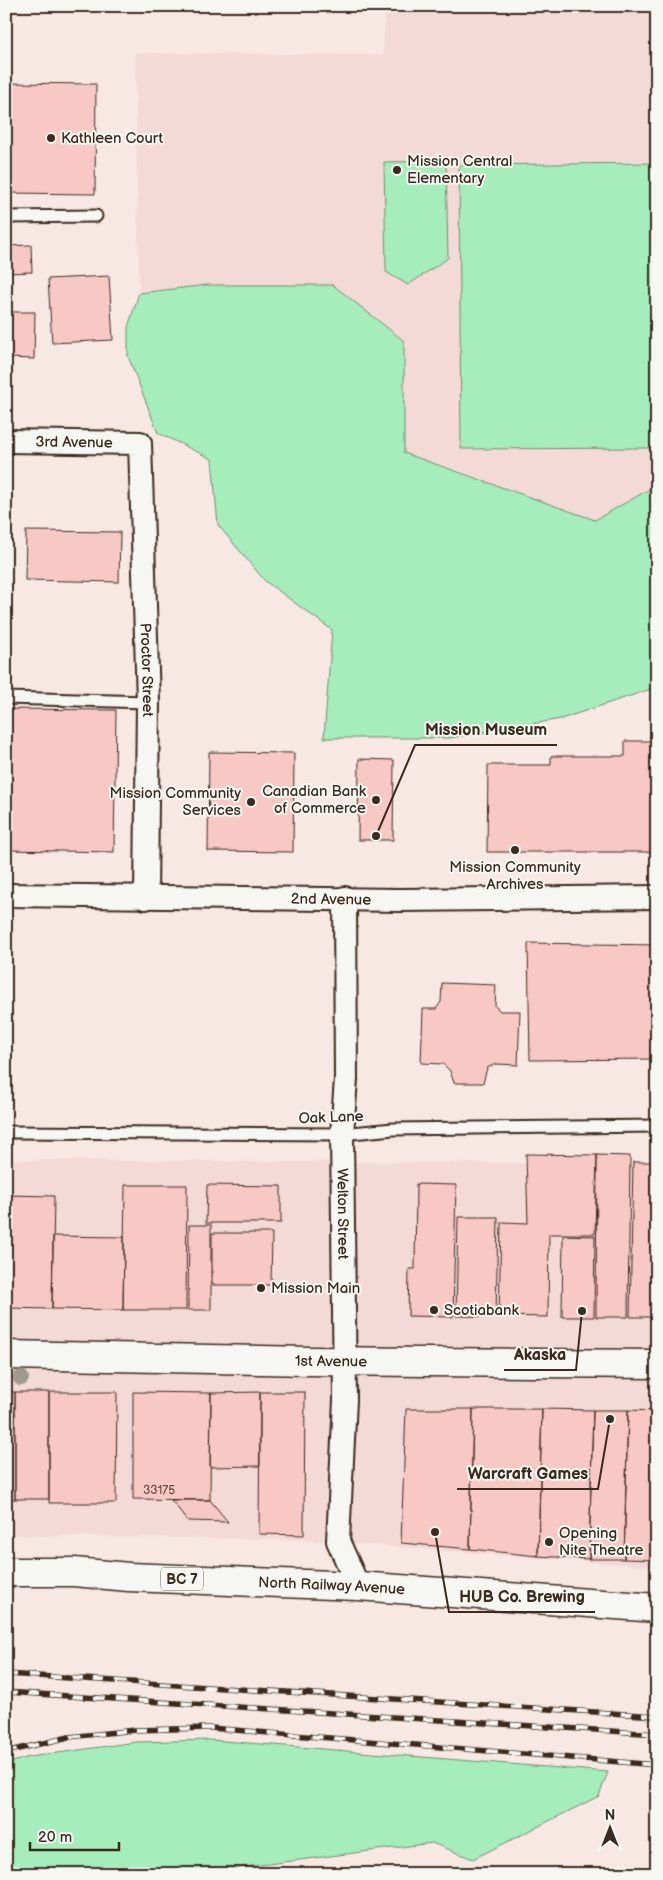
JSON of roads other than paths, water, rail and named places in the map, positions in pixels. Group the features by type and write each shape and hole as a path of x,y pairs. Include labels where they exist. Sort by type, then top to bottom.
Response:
{"main road":[{"name":"1st Avenue","path":"6,1354 657,1364"},
{"name":"North Railway Avenue","path":"6,1572 74,1572 129,1577 358,1586 657,1608"}],"street":[{"name":"3rd Avenue","path":"6,441 140,442"},
{"name":"Proctor Street","path":"140,442 148,702 146,898"},
{"name":"2nd Avenue","path":"6,895 400,900 657,897"},
{"name":"Welton Street","path":"345,898 346,1079 342,1134 345,1400 338,1541 358,1586"}],"lane":[{"path":"6,216 96,216"},
{"path":"6,698 148,702"},
{"name":"Oak Lane","path":"6,1132 342,1134 393,1129 657,1126"}],"railway":[{"path":"6,1674 657,1716"},
{"path":"6,1692 657,1734"},
{"path":"6,1752 69,1737 135,1730 210,1728 657,1765"}],"place":[{"name":"Kathleen Court","path":"51,138"},
{"name":"Mission Central Elementary","path":"397,170"},
{"name":"Canadian Bank of Commerce","path":"376,800"},
{"name":"Mission Community Services","path":"251,802"},
{"name":"Mission Museum","path":"376,836"},
{"name":"Mission Community Archives","path":"515,850"},
{"name":"Mission Main","path":"261,1288"},
{"name":"Scotiabank","path":"434,1310"},
{"name":"Akaska","path":"582,1311"},
{"name":"Warcraft Games","path":"610,1419"},
{"name":"HUB Co. Brewing","path":"435,1532"},
{"name":"Opening Nite Theatre","path":"549,1542"}]}
